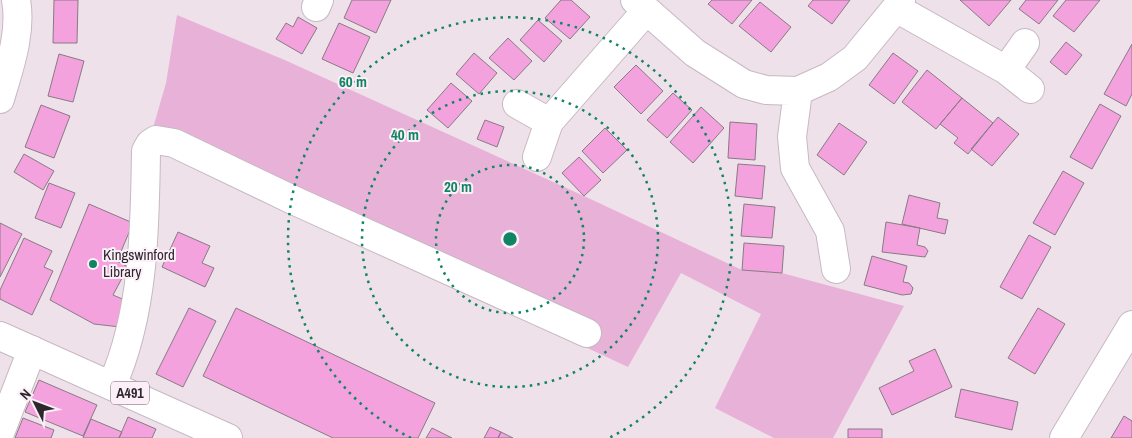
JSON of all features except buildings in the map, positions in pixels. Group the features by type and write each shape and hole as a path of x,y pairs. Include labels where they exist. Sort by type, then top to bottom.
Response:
{"main road":[{"path":"0,99 12,57 19,13 16,0"},
{"path":"537,158 549,122 640,6 695,53 744,84 766,90 798,92 829,77 855,58 898,4 1006,70 1030,89"},
{"path":"1006,70 1025,43"},
{"path":"798,92 792,137 795,168 830,231 836,269"},
{"path":"517,104 549,122"},
{"path":"112,385 128,346 142,252 146,151 150,144 156,140 174,143 293,200 587,333"},
{"path":"1064,438 1132,325"},
{"name":"A491","path":"0,336 228,438"},
{"path":"0,433 32,350"}],"shaded area":[{"path":"177,15 287,61 742,270 782,273 904,306 833,438 774,438 715,408 761,314 681,273 628,367 259,195 151,135 166,83"}],"place":[{"name":"Kingswinford Library","path":"93,264"}]}
